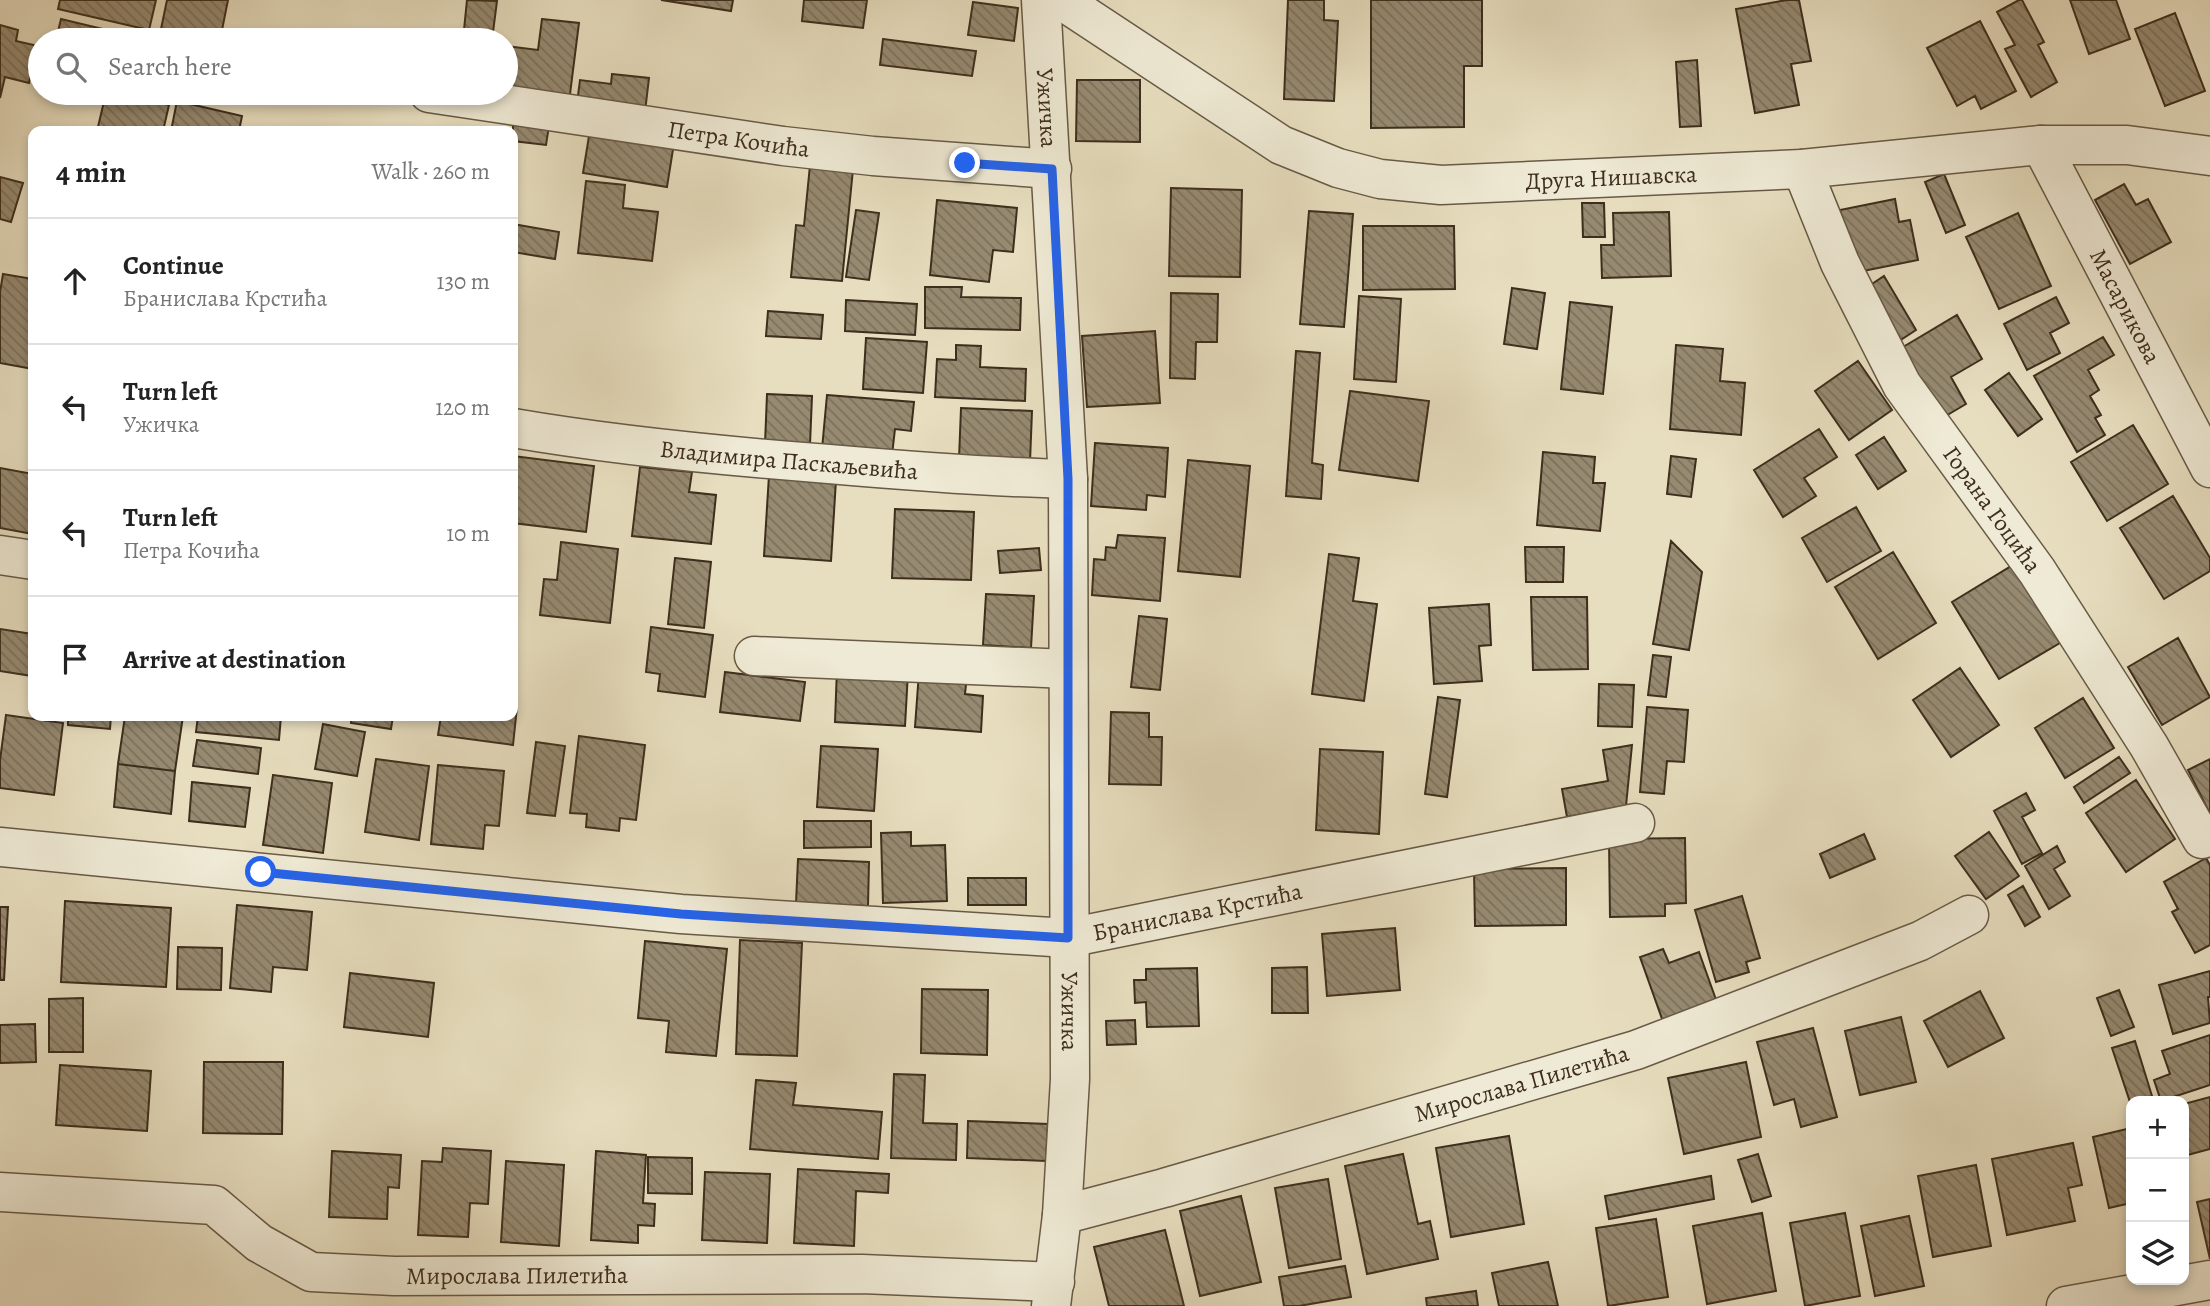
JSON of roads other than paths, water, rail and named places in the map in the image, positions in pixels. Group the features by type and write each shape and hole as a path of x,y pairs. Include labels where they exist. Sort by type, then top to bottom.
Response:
{"street":[{"name":"Ужичка","path":"1041,0 1068,479 1070,1079 1062,1215 1053,1294"},
{"name":"Друга Нишавска","path":"1061,0 1281,145 1338,168 1380,179 1441,185 1802,169 2041,145 2127,145 2210,156"},
{"name":"Петра Кочића","path":"509,105 783,146 887,157 1052,169"},
{"name":"Масарикова","path":"2041,145 2210,468"},
{"name":"Горана Гоцића","path":"1802,169 1840,263 1902,385 2038,570 2149,746 2202,839"},
{"name":"Владимира Паскаљевића","path":"518,429 742,458 924,473 1068,479"},
{"path":"0,555 28,559"},
{"path":"754,656 1068,669"},
{"name":"Бранислава Крстића","path":"0,847 681,914 1068,938 1635,823"},
{"name":"Мирослава Пилетића","path":"1062,1215 1164,1188 1636,1050 1920,941 1969,915"},
{"name":"Мирослава Пилетића","path":"0,1192 214,1205 258,1243 311,1272 394,1276 862,1274 1053,1294"},
{"path":"2066,1306 2210,1280"}]}
